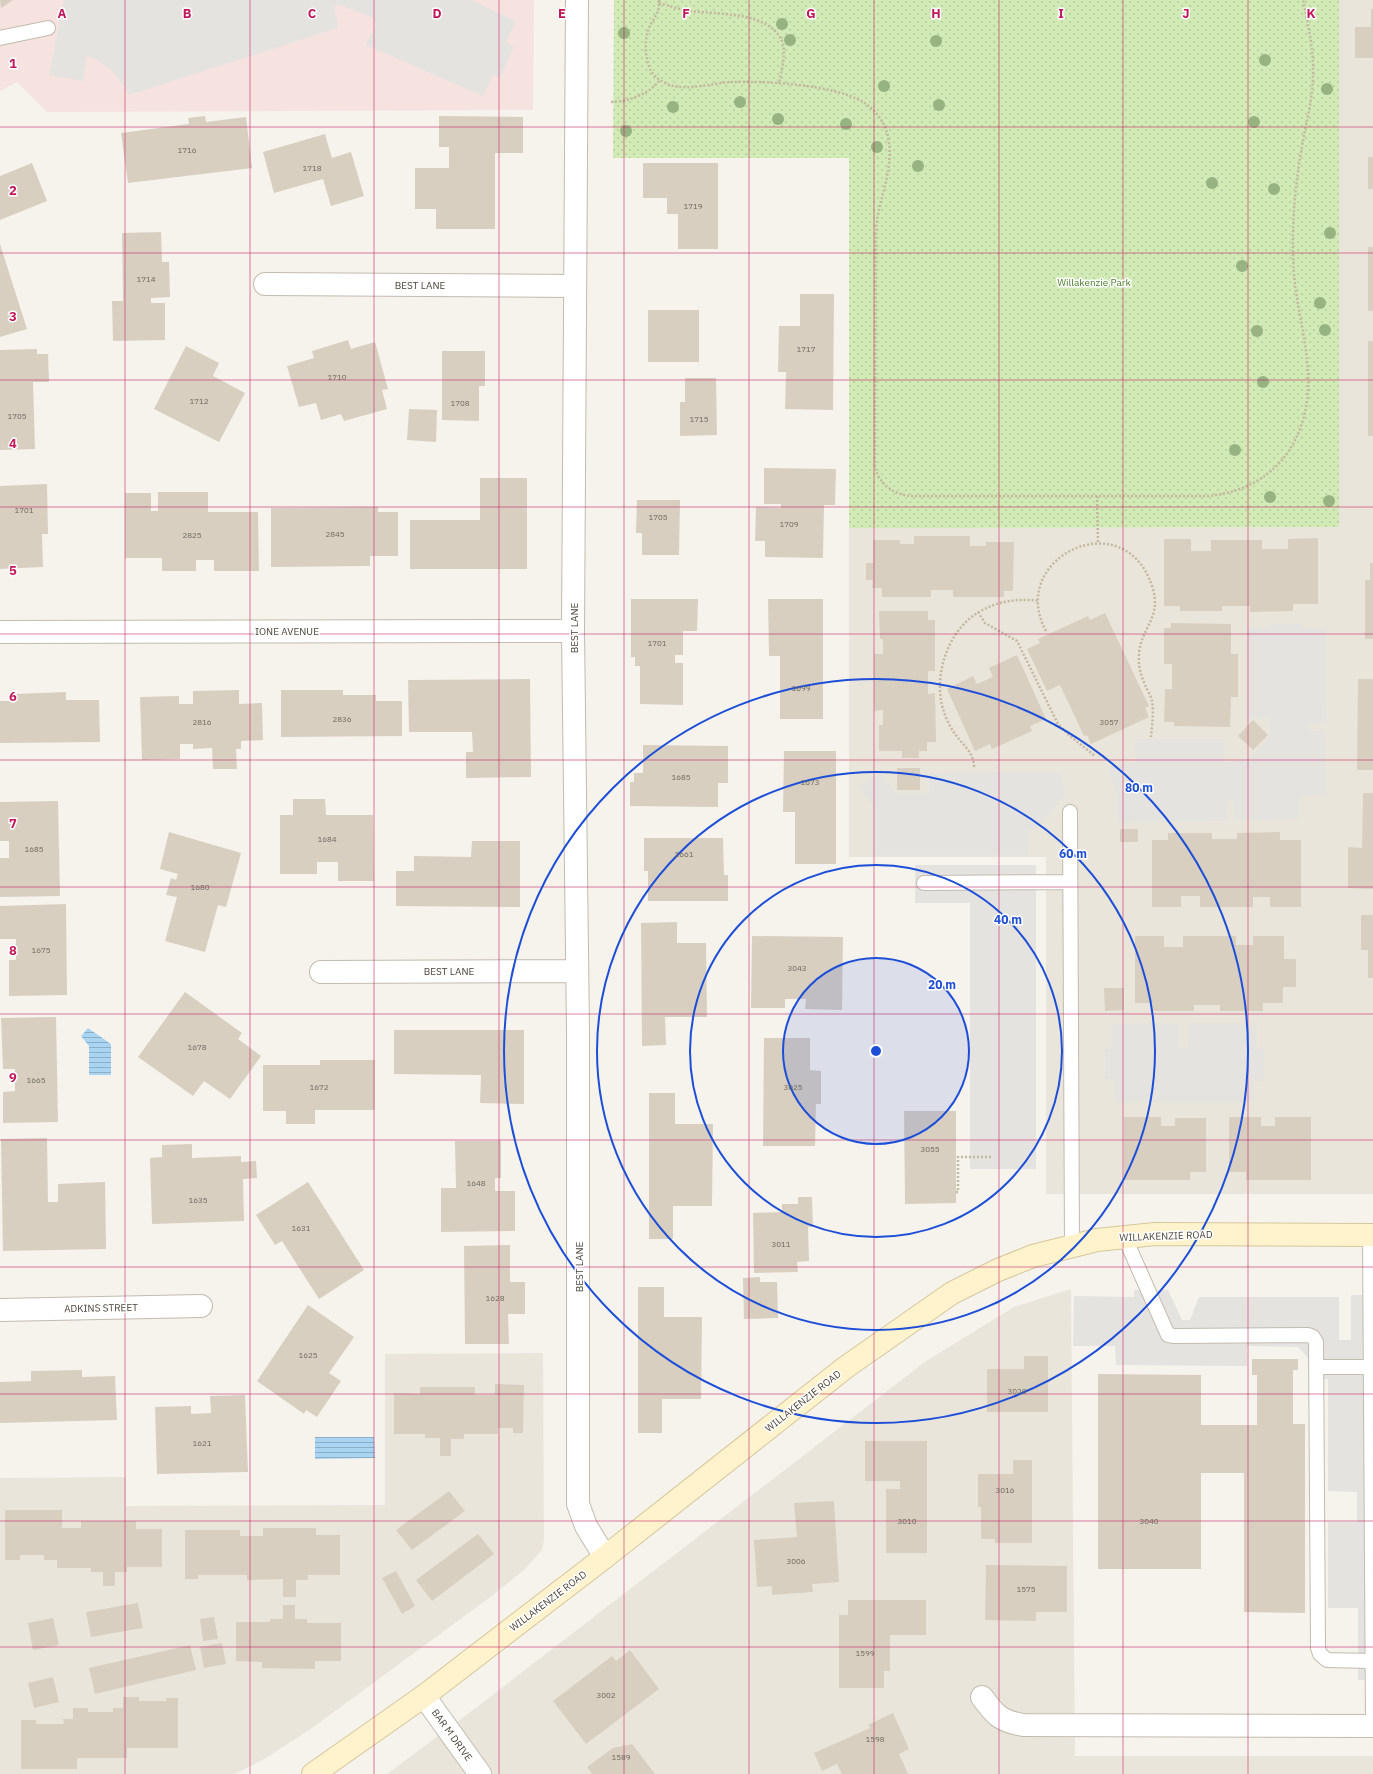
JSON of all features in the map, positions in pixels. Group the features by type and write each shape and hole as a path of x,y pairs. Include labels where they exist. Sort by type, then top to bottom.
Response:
{"street":[{"name":"BEST LANE","path":"577,0 573,630 577,971 578,1504 586,1526 605,1557"},
{"name":"BEST LANE","path":"266,284 575,286"},
{"name":"IONE AVENUE","path":"0,632 573,630"},
{"name":"BEST LANE","path":"321,972 577,971"},
{"name":"WILLAKENZIE ROAD","path":"313,1774 424,1696 605,1557 846,1367 952,1294 998,1270 1033,1256 1072,1244 1124,1236 1155,1234 1372,1235"},
{"name":"ADKINS STREET","path":"0,1310 201,1306"},
{"name":"BAR M DRIVE","path":"424,1696 480,1774"},
{"path":"982,1697 993,1713 1001,1720 1022,1725 1373,1726"}],"lane":[{"path":"0,38 48,28"},
{"path":"1070,812 1072,1244"},
{"path":"924,883 1070,882"},
{"path":"1372,1235 1371,1367 1373,1726"},
{"path":"1124,1236 1168,1335 1308,1335 1313,1337 1316,1342 1318,1648 1320,1654 1327,1660 1372,1661"},
{"path":"1317,1367 1371,1367"}],"path":[{"path":"779,84 783,48 782,41 772,28 754,19 690,11 659,2 659,10 647,35 646,52 651,71 660,80 679,87 730,82 779,84 838,92 862,101 880,117 888,137 889,171 878,207 876,232 875,467 879,478 888,488 905,496 1209,496 1227,493 1252,482 1278,466 1284,460 1298,434 1305,412 1309,374 1295,285 1293,220 1296,183 1313,74 1303,0"},
{"path":"610,102 630,100 660,80"},
{"path":"1097,496 1098,543"},
{"path":"1046,631 1039,612 1038,601 1044,579 1059,558 1075,547 1098,543 1116,547 1135,558 1147,574 1153,588 1154,614 1142,639 1139,655 1139,671 1152,700 1151,737"},
{"path":"974,767 972,754 953,731 947,720 941,700 941,669 950,643 978,612 998,603 1017,600 1038,601"},
{"path":"978,612 985,623 1017,641 1058,724 1069,735 1096,756"},
{"path":"956,1192 958,1192 958,1157 991,1157"}],"shaded area":[{"path":"0,0 534,0 533,110 47,112 17,82 0,91"},
{"path":"64,0 471,0 516,21 506,42 514,47 500,78 493,75 483,96 366,45 375,26 373,18 338,4 335,6 335,11 338,28 129,95 126,88 112,71 95,59 87,56 83,81 49,75"},
{"path":"1339,0 1373,0 1373,1194 1046,1194 1046,857 849,857 849,528 1338,527"},
{"path":"1270,624 1302,624 1303,628 1326,628 1327,723 1308,724 1309,731 1325,731 1326,795 1299,796 1299,819 1234,820 1233,800 1227,801 1227,821 1118,822 1118,799 1109,767 1119,764 1136,763 1134,739 1224,739 1224,761 1233,762 1253,755 1270,736 1270,718 1247,718 1247,628 1270,628"},
{"path":"880,772 895,794 929,794 929,773 1062,772 1063,790 1066,793 1035,830 1028,830 1028,855 873,855 873,806 859,786"},
{"path":"915,865 1036,865 1036,1169 970,1169 970,903 915,903"},
{"path":"1178,1023 1178,1047 1188,1047 1188,1023 1257,1023 1257,1049 1264,1049 1264,1081 1254,1081 1254,1102 1114,1102 1114,1079 1105,1079 1105,1049 1112,1049 1112,1024"},
{"path":"1071,1289 1075,1756 1373,1756 1373,1774 387,1774 477,1707 926,1361 1014,1307"},
{"path":"1134,1290 1168,1290 1182,1320 1190,1320 1199,1297 1339,1297 1339,1340 1351,1340 1351,1295 1373,1295 1373,1680 1358,1680 1358,1608 1328,1608 1328,1522 1357,1522 1357,1492 1328,1491 1328,1379 1310,1379 1310,1360 1298,1347 1247,1346 1247,1366 1116,1365 1115,1346 1073,1346 1074,1296 1134,1297"},
{"path":"543,1353 544,1540 542,1550 524,1570 489,1598 312,1728 266,1758 235,1774 0,1774 0,1478 126,1477 126,1506 385,1505 385,1354"}],"green space":[{"name":"Willakenzie Park","path":"614,0 1339,0 1339,527 849,528 849,158 613,158"}],"water":[{"path":"88,1028 111,1044 111,1075 89,1075 89,1046 81,1036"},
{"path":"315,1437 374,1437 375,1458 315,1459"}],"building":[{"path":"0,0 13,0 1,8"},
{"path":"1371,9 1373,9 1373,58 1355,58 1355,27 1371,27"},
{"path":"205,116 206,122 246,117 252,168 128,183 121,133 189,124 188,118"},
{"path":"439,116 523,117 523,153 495,153 495,229 436,229 436,209 415,209 415,168 449,168 449,147 439,147"},
{"path":"325,134 332,158 351,152 364,196 331,206 323,179 274,193 263,152"},
{"path":"1368,157 1373,157 1373,189 1368,189"},
{"path":"32,163 47,201 0,220 0,176"},
{"path":"643,163 718,163 718,249 678,249 678,214 667,214 667,198 643,198"},
{"path":"161,232 162,262 169,262 170,297 151,298 151,303 165,303 165,340 113,341 112,301 123,301 122,233"},
{"path":"0,244 27,329 0,337"},
{"path":"1368,247 1373,247 1373,311 1368,311"},
{"path":"800,294 834,294 833,410 785,409 786,372 778,372 779,326 800,326"},
{"path":"648,310 699,310 699,362 648,362"},
{"path":"348,340 351,349 375,342 388,389 382,390 387,409 344,421 341,414 321,420 316,403 299,407 287,366 314,358 312,351"},
{"path":"1368,341 1373,341 1373,436 1368,436"},
{"path":"186,346 219,363 213,376 245,393 219,442 154,409"},
{"path":"37,349 37,354 48,354 49,382 33,382 35,449 0,450 0,350"},
{"path":"442,351 485,351 485,386 479,386 479,421 442,420"},
{"path":"685,378 716,378 717,435 680,436 680,402 685,402"},
{"path":"409,409 437,410 436,442 407,440"},
{"path":"764,468 836,469 835,505 824,505 823,558 765,557 765,541 755,541 756,507 781,508 781,504 764,504"},
{"path":"480,478 527,478 527,569 410,569 410,520 480,520"},
{"path":"47,484 48,534 42,534 43,567 0,569 0,486"},
{"path":"158,492 208,492 208,512 258,512 259,571 214,571 214,560 196,560 196,571 162,571 162,558 125,558 125,493 151,493 151,511 158,511"},
{"path":"637,500 680,500 679,555 642,555 642,533 636,533"},
{"path":"378,507 378,512 398,512 398,556 370,556 370,566 271,567 271,508"},
{"path":"914,536 970,536 970,546 986,546 986,542 1014,542 1013,591 1004,591 1004,597 953,597 953,590 931,590 931,597 882,597 882,588 872,588 873,580 866,580 866,563 873,563 873,540 900,540 900,544 914,544"},
{"path":"1318,538 1318,604 1293,604 1293,611 1250,612 1250,606 1222,606 1222,611 1180,611 1180,606 1164,606 1164,539 1191,539 1191,551 1211,551 1211,540 1262,540 1262,549 1288,549 1288,539"},
{"path":"1370,563 1373,563 1373,639 1365,639 1365,580 1370,580"},
{"path":"631,599 698,599 697,631 683,631 683,655 675,655 675,663 683,663 683,705 640,704 640,666 635,666 635,657 631,657"},
{"path":"768,599 823,599 823,719 780,719 780,656 769,656"},
{"path":"879,611 928,611 928,620 935,620 935,671 928,671 928,694 935,693 936,742 927,742 927,751 919,751 919,758 902,758 902,751 879,751 879,725 883,725 883,710 874,711 874,654 883,654 883,639 880,639"},
{"path":"1105,613 1149,706 1145,708 1149,717 1091,744 1087,735 1084,736 1060,685 1047,691 1027,649 1040,643 1038,639 1088,616 1090,620"},
{"path":"1171,623 1231,624 1231,654 1238,654 1238,697 1231,697 1230,727 1174,726 1174,722 1164,722 1165,689 1172,689 1172,664 1164,664 1164,628 1171,628"},
{"path":"1017,655 1046,719 1030,726 1032,731 992,749 990,744 975,751 947,689 973,676 977,684 993,677 989,668"},
{"path":"530,679 531,777 466,778 466,752 473,752 472,732 409,732 408,680"},
{"path":"1358,679 1373,679 1373,770 1357,770"},
{"path":"239,690 239,704 262,703 263,740 241,741 241,749 236,749 237,769 213,769 212,748 193,749 193,744 180,744 180,759 142,760 140,697 179,696 179,704 193,704 193,691"},
{"path":"281,690 343,690 343,695 376,695 376,701 402,701 402,736 281,737"},
{"path":"66,692 66,700 99,700 100,742 0,743 0,701 15,701 15,694"},
{"path":"1253,720 1268,735 1253,750 1238,736"},
{"path":"643,745 728,746 728,783 718,783 718,807 630,806 630,782 634,782 634,773 643,773"},
{"path":"784,751 836,751 836,864 795,864 795,812 783,812"},
{"path":"897,768 920,768 920,790 897,790"},
{"path":"1363,793 1373,793 1373,889 1348,888 1348,847 1362,848"},
{"path":"293,799 325,799 326,815 373,815 374,881 338,881 338,862 317,862 317,874 280,874 280,815 293,815"},
{"path":"58,801 60,896 0,897 0,858 9,858 9,841 0,841 0,802"},
{"path":"1120,829 1138,829 1138,842 1120,842"},
{"path":"169,832 241,853 226,907 218,905 205,952 165,941 177,897 166,895 171,878 176,880 178,874 160,869"},
{"path":"1280,832 1280,840 1301,840 1301,907 1270,907 1270,897 1253,897 1253,907 1200,907 1200,896 1181,896 1181,907 1152,907 1152,840 1168,840 1168,833 1212,833 1212,839 1237,839 1237,833"},
{"path":"644,838 723,838 724,875 728,875 728,901 648,901 648,871 644,871"},
{"path":"472,841 520,841 520,907 396,906 396,871 414,871 414,856 471,857"},
{"path":"66,904 67,995 9,996 9,960 16,960 16,939 0,939 0,906"},
{"path":"1361,915 1373,915 1373,978 1368,978 1368,950 1361,950"},
{"path":"677,922 677,943 706,943 707,1017 665,1017 666,1045 642,1046 641,923"},
{"path":"752,936 843,937 842,1010 805,1009 806,999 785,999 785,1008 751,1008"},
{"path":"1135,936 1164,936 1164,947 1183,947 1183,936 1236,936 1236,945 1253,945 1253,936 1284,936 1284,959 1296,959 1296,987 1283,987 1283,1003 1263,1003 1263,1011 1220,1011 1220,1005 1194,1005 1194,1011 1151,1011 1151,1003 1135,1003"},
{"path":"1104,988 1124,988 1124,1010 1105,1011"},
{"path":"185,992 242,1033 238,1039 261,1056 230,1099 204,1081 193,1096 138,1057"},
{"path":"56,1017 58,1122 3,1123 3,1092 15,1091 15,1069 3,1069 1,1018"},
{"path":"394,1030 524,1030 524,1104 480,1103 481,1075 394,1074"},
{"path":"764,1038 810,1038 810,1070 821,1071 821,1104 816,1104 815,1146 763,1146"},
{"path":"320,1060 375,1060 375,1110 315,1110 315,1124 286,1124 286,1111 263,1111 263,1065 320,1065"},
{"path":"649,1093 675,1093 675,1124 713,1124 712,1206 673,1206 673,1239 649,1239"},
{"path":"904,1111 956,1111 956,1203 905,1204"},
{"path":"1124,1117 1161,1117 1161,1126 1175,1126 1175,1118 1206,1118 1206,1172 1190,1172 1190,1180 1124,1180"},
{"path":"1229,1117 1261,1117 1261,1126 1275,1126 1275,1117 1311,1117 1311,1180 1246,1180 1246,1172 1229,1172"},
{"path":"47,1138 48,1202 58,1202 58,1184 105,1182 106,1249 3,1251 1,1139"},
{"path":"455,1141 501,1141 501,1178 495,1178 495,1191 515,1191 515,1231 441,1232 441,1188 456,1188"},
{"path":"192,1144 192,1158 241,1156 241,1162 256,1161 257,1178 243,1179 244,1221 152,1224 150,1158 162,1157 162,1145"},
{"path":"308,1182 364,1270 319,1299 282,1241 275,1245 256,1215"},
{"path":"798,1197 812,1197 813,1227 808,1227 809,1261 797,1262 798,1272 754,1273 753,1213 782,1212 782,1204 798,1204"},
{"path":"510,1245 510,1282 525,1282 525,1314 508,1314 509,1344 465,1344 464,1246"},
{"path":"760,1277 760,1282 777,1282 778,1318 744,1319 743,1278"},
{"path":"638,1287 664,1287 664,1317 702,1317 701,1399 662,1399 662,1433 638,1433"},
{"path":"308,1305 354,1337 329,1373 341,1381 317,1417 306,1410 304,1414 257,1381"},
{"path":"1024,1356 1048,1356 1048,1412 987,1412 987,1369 1024,1369"},
{"path":"1252,1359 1298,1359 1298,1370 1293,1370 1293,1424 1305,1424 1305,1613 1244,1612 1244,1473 1201,1473 1201,1569 1098,1569 1098,1374 1201,1375 1201,1425 1257,1425 1257,1375 1252,1375"},
{"path":"82,1370 82,1377 115,1376 117,1420 0,1423 0,1382 31,1381 31,1371"},
{"path":"495,1384 524,1385 523,1433 513,1433 513,1428 498,1428 498,1434 464,1434 464,1439 451,1439 451,1456 440,1456 440,1438 425,1438 425,1434 394,1434 394,1393 420,1394 420,1387 475,1387 475,1395 495,1395"},
{"path":"245,1395 248,1472 157,1474 155,1407 191,1406 191,1414 211,1413 210,1396"},
{"path":"865,1441 927,1441 927,1553 886,1553 886,1489 900,1489 900,1481 865,1481"},
{"path":"1013,1460 1032,1460 1032,1543 995,1543 995,1539 981,1539 981,1507 978,1507 978,1474 1013,1474"},
{"path":"449,1491 465,1511 412,1550 396,1530"},
{"path":"834,1501 839,1582 812,1584 813,1592 772,1595 772,1586 757,1587 754,1540 797,1537 794,1503"},
{"path":"5,1510 62,1510 62,1528 81,1528 81,1521 136,1521 136,1529 162,1529 162,1567 127,1567 127,1572 115,1572 115,1586 103,1586 103,1572 91,1572 91,1568 57,1568 57,1560 44,1560 44,1555 20,1555 20,1560 5,1560"},
{"path":"263,1528 316,1528 316,1535 340,1535 340,1575 308,1575 308,1580 296,1580 296,1597 283,1597 283,1579 247,1580 247,1575 198,1575 198,1579 185,1579 185,1530 240,1530 240,1536 263,1536"},
{"path":"478,1534 494,1554 432,1601 416,1580"},
{"path":"986,1565 1067,1566 1067,1612 1036,1612 1036,1621 985,1620"},
{"path":"396,1571 415,1606 402,1614 382,1578"},
{"path":"848,1600 926,1600 926,1635 890,1635 890,1671 884,1671 884,1688 839,1688 839,1615 848,1615"},
{"path":"138,1603 143,1628 91,1637 86,1612"},
{"path":"283,1605 295,1605 295,1619 307,1619 307,1623 341,1623 341,1661 315,1661 315,1669 262,1668 262,1662 236,1661 236,1622 270,1622 270,1619 283,1619"},
{"path":"214,1617 218,1639 203,1641 200,1619"},
{"path":"53,1618 59,1645 33,1650 28,1623"},
{"path":"222,1643 226,1664 204,1668 200,1647"},
{"path":"190,1645 196,1670 95,1694 89,1668"},
{"path":"630,1650 659,1689 586,1744 553,1701 612,1656 616,1661"},
{"path":"53,1677 59,1702 34,1708 28,1683"},
{"path":"123,1697 139,1697 139,1701 166,1701 166,1698 178,1698 178,1748 127,1748 127,1758 77,1758 77,1769 21,1769 21,1720 36,1720 36,1724 64,1724 63,1719 73,1719 73,1708 88,1708 88,1712 113,1712 113,1708 123,1708"},
{"path":"893,1713 909,1749 899,1754 908,1774 842,1774 837,1764 822,1771 814,1753 870,1728 868,1725"},
{"path":"632,1744 655,1774 592,1774 587,1767 613,1748"}]}
